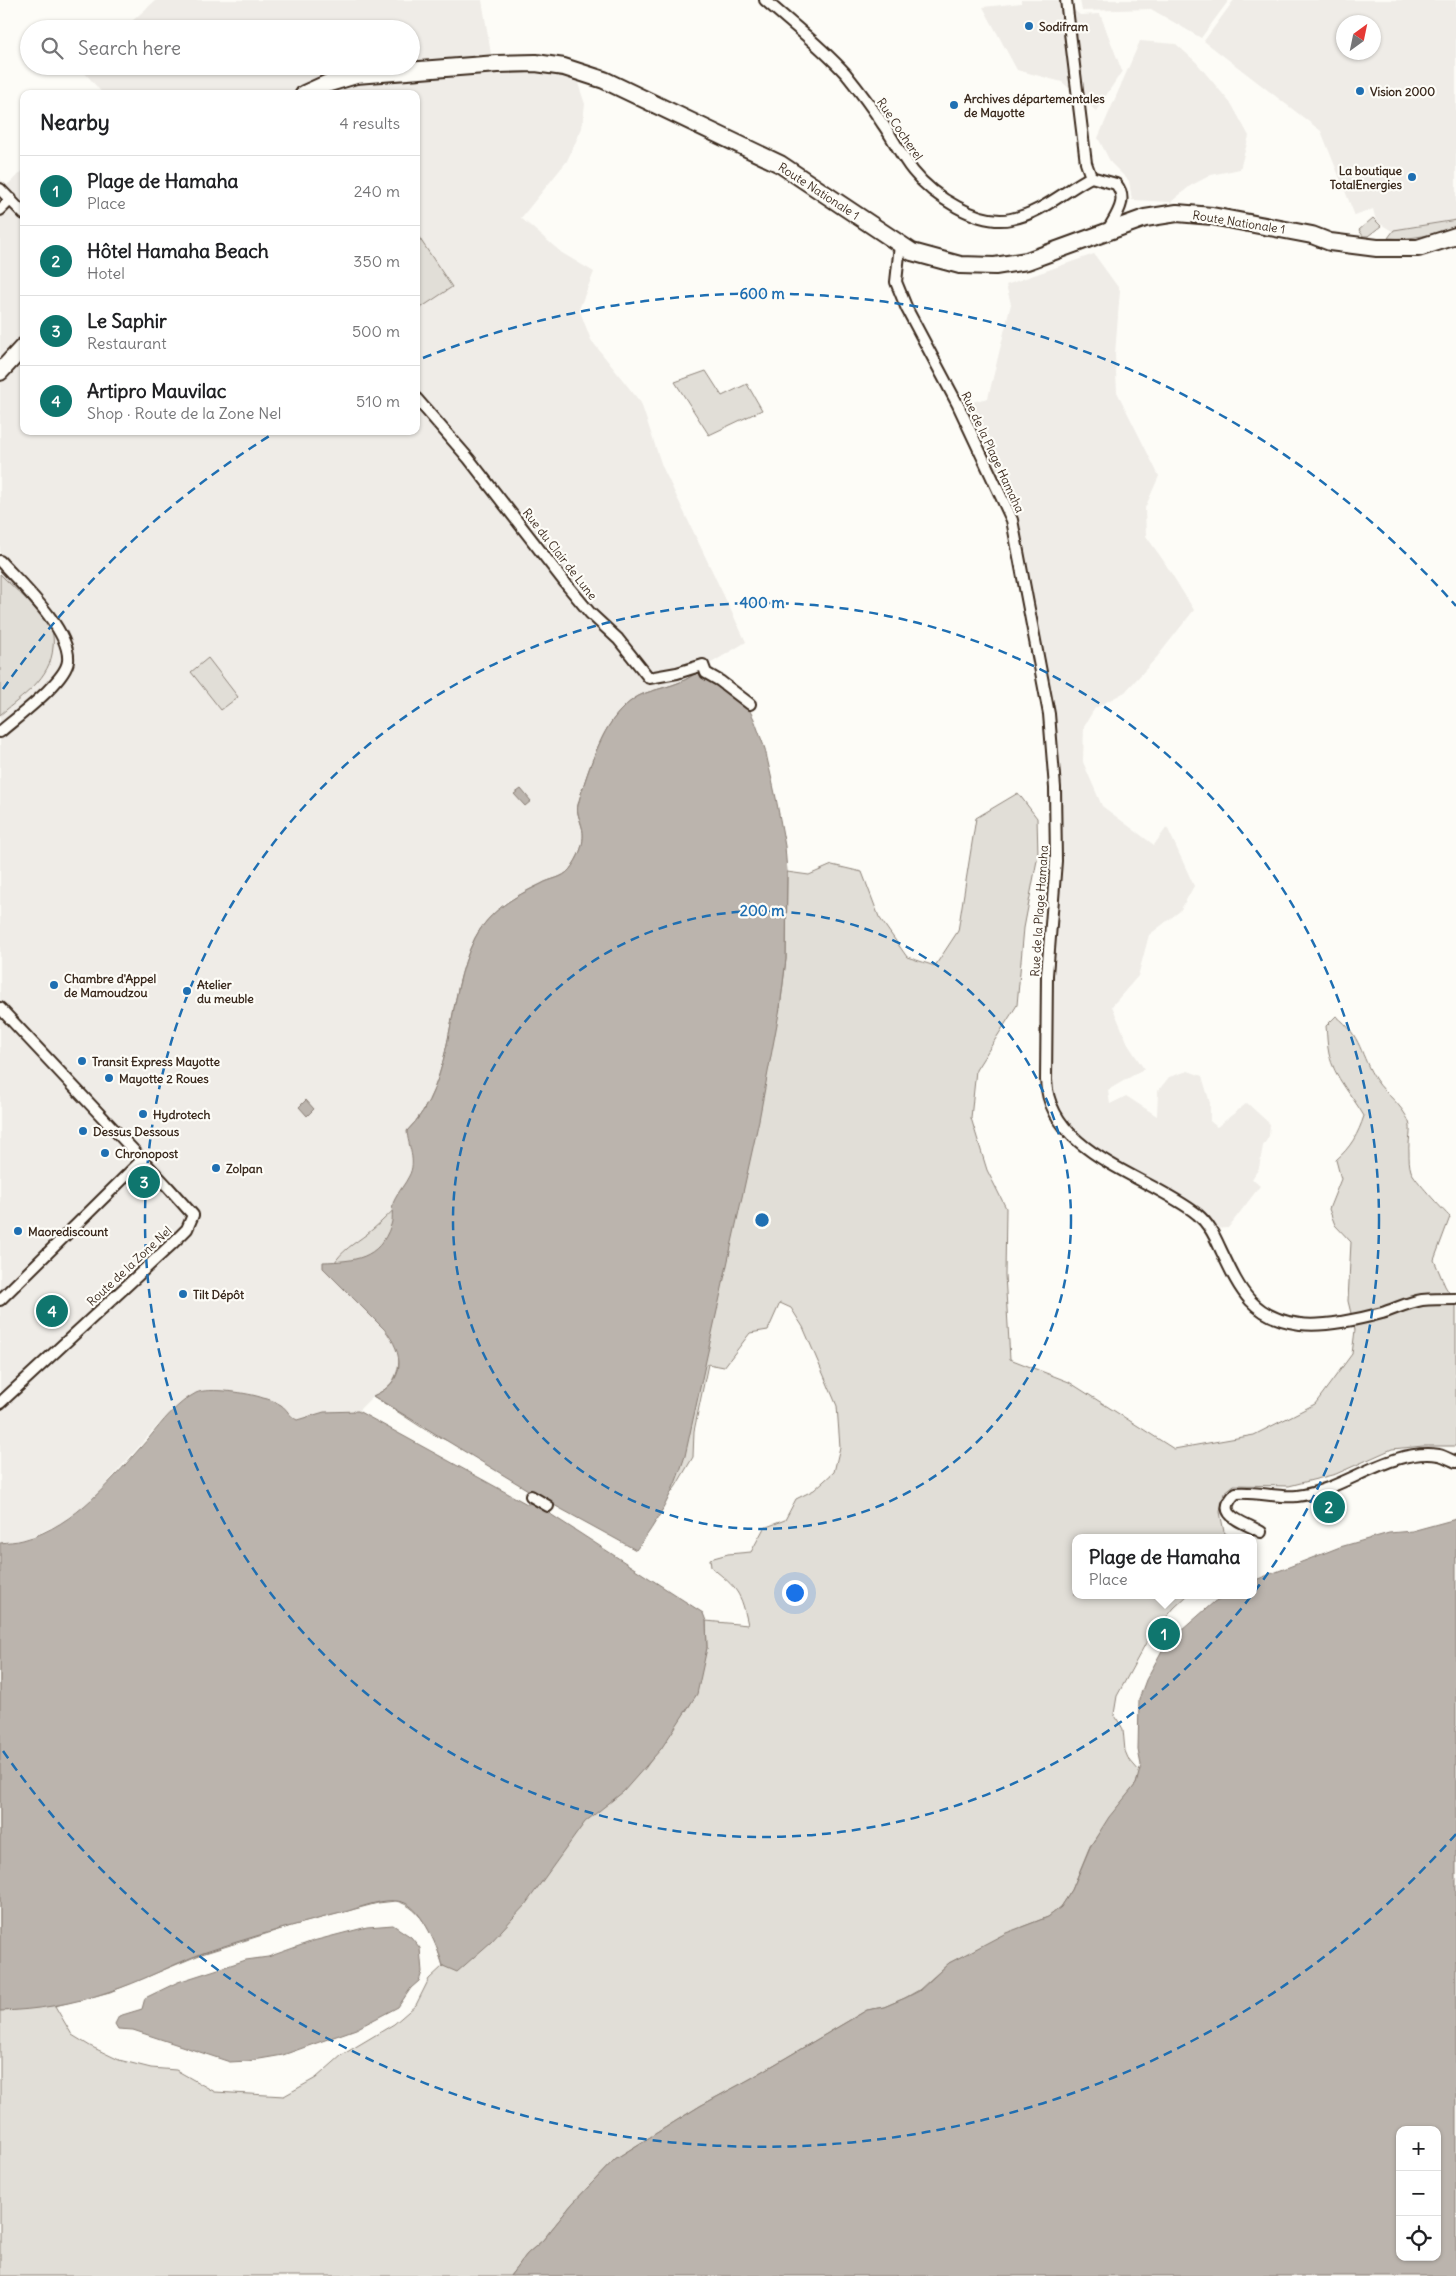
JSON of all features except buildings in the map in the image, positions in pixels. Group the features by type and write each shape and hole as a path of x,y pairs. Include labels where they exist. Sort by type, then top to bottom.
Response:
{"main road":[{"name":"Route Nationale 1","path":"420,70 536,63 564,67 604,80 780,164 912,252 960,265 995,266 1028,261 1108,230 1145,218 1177,213 1212,216 1312,235 1331,235 1378,241 1428,243 1456,236"},
{"name":"Route Nationale 1","path":"321,89 356,75"},
{"path":"0,372 20,352"}],"street":[{"name":"Rue Cocherel","path":"764,0 826,54 846,75 881,121 912,171 946,201 978,216 1010,220 1041,208 1063,196 1078,182 1090,176"},
{"path":"1066,0 1086,163 1090,176 1116,184 1122,196 1121,208 1108,230"},
{"path":"0,189 20,209"},
{"path":"0,210 11,199"},
{"name":"Rue de la Plage Hamaha","path":"900,245 896,282 911,316 958,405 1012,520 1049,714 1056,788 1056,860 1047,975 1046,1093 1055,1114 1064,1128 1086,1147 1110,1164 1180,1201 1199,1216 1212,1229 1240,1287 1250,1303 1270,1316 1300,1324 1329,1323 1380,1313 1422,1300 1456,1299"},
{"name":"Rue du Clair de Lune","path":"420,402 442,426 590,613 618,639 649,678 677,673 703,665 706,673 750,704"},
{"path":"0,561 54,622 62,635 68,661 53,686 0,732"},
{"name":"Route de la Zone Nel","path":"0,1008 193,1215 187,1229 0,1403"},
{"path":"0,1300 142,1160"},
{"path":"1261,1532 1233,1518 1229,1512 1230,1499 1236,1493 1297,1496 1343,1482 1386,1462 1414,1456 1439,1455 1456,1462"},
{"path":"531,1496 548,1506"}],"shaded area":[{"path":"156,0 482,0 491,54 502,71 535,71 576,77 585,104 582,128 567,161 521,218 562,253 594,272 579,309 591,340 641,403 662,466 746,642 698,671 689,679 641,695 627,706 599,743 578,805 583,839 576,860 569,870 557,879 542,883 510,899 498,908 469,952 436,1085 424,1111 407,1131 413,1162 411,1174 394,1200 392,1212 353,1261 323,1262 393,1340 399,1359 399,1370 390,1388 373,1396 358,1411 324,1412 297,1420 289,1416 281,1405 253,1395 217,1391 197,1392 179,1405 158,1425 92,1500 59,1524 23,1540 0,1543 0,179 7,185 20,174 20,435 420,435 420,90 100,90 87,75 420,75 420,20 133,20"},
{"path":"1021,0 1061,0 1080,15 1100,14 1122,71 1096,111 1062,82 1017,70 983,7 1021,3"},
{"path":"1080,0 1229,0 1201,38 1151,9 1082,11"},
{"path":"1234,0 1456,0 1456,219 1392,231 1376,221 1373,209 1355,216 1321,131 1204,41"},
{"path":"1140,41 1176,44 1196,62 1232,105 1249,136 1240,169 1211,175 1190,186 1171,202 1132,200 1129,181 1111,163 1098,138"},
{"path":"1373,218 1381,226 1368,236 1363,236 1359,230"},
{"path":"1456,220 1456,228 1414,237 1388,238 1394,230"},
{"path":"420,239 452,287 420,308"},
{"path":"1094,254 1120,290 1115,354 1117,392 1159,476 1145,508 1146,536 1194,610 1157,657 1125,692 1095,708 1084,726 1083,762 1102,806 1154,845 1167,827 1194,886 1180,911 1149,935 1138,976 1112,1006 1129,1046 1144,1069 1108,1090 1110,1104 1126,1096 1157,1116 1158,1091 1169,1077 1188,1071 1202,1076 1210,1103 1210,1121 1217,1127 1247,1103 1270,1124 1269,1136 1263,1146 1259,1168 1252,1179 1260,1186 1228,1228 1212,1229 1078,1141 1046,1093 1056,860 1049,714 1012,520 958,405 988,398 1011,304 1006,285"},
{"path":"706,371 722,396 747,384 762,410 709,435 675,382"},
{"path":"0,574 44,618 53,635 53,647 51,658 41,678 26,694 0,715"},
{"path":"208,658 238,697 221,710 191,672"},
{"path":"698,671 719,687 727,687 780,1008 786,959 787,872 809,875 832,865 862,872 879,917 907,957 935,966 958,931 976,818 1018,793 1037,818 1038,855 1024,928 1017,1005 976,1070 971,1118 987,1170 1006,1208 1005,1275 1010,1359 1069,1382 1174,1449 1254,1435 1315,1404 1352,1354 1355,1330 1348,1301 1351,1242 1335,1225 1329,1209 1341,1179 1336,1160 1353,1140 1364,1116 1339,1078 1331,1062 1326,1026 1336,1016 1345,1024 1356,1039 1376,1080 1406,1116 1410,1125 1409,1164 1411,1171 1450,1217 1434,1260 1445,1286 1456,1304 1456,1446 1423,1446 1392,1449 1336,1474 1289,1486 1234,1485 1224,1493 1220,1512 1224,1532 1227,1534 1072,1534 1072,1599 1184,1599 1147,1641 1117,1696 1114,1714 1123,1729 1125,1751 1128,1758 1140,1772 1136,1784 1090,1846 1072,1890 1061,1907 1048,1917 1022,1927 949,1963 919,1990 884,2007 867,2010 750,2079 700,2106 615,2159 572,2204 543,2240 527,2254 510,2276 0,2276 0,1576 644,1770 690,1705 707,1648 706,1621 748,1625 743,1605 737,1592 733,1586 711,1567 710,1559 728,1554 751,1552 764,1528 785,1520 796,1499 814,1490 834,1472 840,1447 837,1406 803,1327 791,1308 780,1303 768,1330 750,1333 724,1367 708,1364 694,1431 693,1457 676,1486 635,1543 469,1450 432,1434 373,1396 389,1386 397,1372 399,1359 407,1356 333,1265 344,1251 381,1222 420,1182 419,1135 407,1131 423,1111 434,1089 442,1064 465,961 481,928 495,912 512,899 545,882 564,875 570,869 579,854 583,838 578,816 580,796 591,763 605,732 616,715 638,696 686,680","holes":["396,1901 414,1910 432,1936 443,1966 429,1979 416,2005 394,2024 342,2055 316,2078 284,2096 215,2092 176,2070 151,2068 119,2060 72,2035 55,2006 110,1992 202,1954 294,1925 378,1903"]},
{"path":"698,671 719,687 727,687 747,705 754,719 765,749 785,846 787,872 786,959 780,1008 759,1120 685,1456 676,1482 658,1517 636,1550 552,1504 541,1504 541,1508 703,1613 706,1621 707,1648 697,1694 661,1749 623,1792 585,1822 525,1905 491,1942 457,1972 443,1966 434,1940 424,1922 412,1907 398,1901 383,1901 221,1947 120,1988 82,2000 55,2006 0,2011 0,1543 20,1541 42,1533 60,1524 77,1512 108,1484 176,1407 189,1397 202,1391 219,1391 257,1396 281,1405 297,1420 324,1412 358,1411 527,1504 533,1503 536,1498 533,1493 373,1396 392,1383 397,1375 399,1367 396,1348 384,1329 323,1268 323,1262 345,1261 364,1256 372,1252 386,1237 392,1222 394,1202 407,1179 412,1165 407,1131 423,1111 434,1089 442,1064 465,961 475,938 495,912 512,899 545,882 564,875 570,869 579,854 583,838 578,805 583,786 591,763 610,724 616,715 633,699 686,680"},
{"path":"521,789 531,801 525,806 514,794"},
{"path":"306,1100 314,1109 307,1116 299,1107"},
{"path":"1456,1519 1456,2276 510,2276 527,2254 543,2240 572,2204 615,2159 700,2106 750,2079 867,2010 884,2007 919,1991 949,1963 1006,1933 1048,1917 1061,1907 1072,1890 1090,1847 1109,1817 1136,1784 1141,1765 1138,1750 1139,1699 1146,1680 1165,1645 1219,1599 1257,1599 1257,1579 1340,1547 1389,1533 1412,1531"},
{"path":"393,1925 411,1937 420,1948 422,1972 419,1981 411,1988 398,2007 356,2029 283,2055 230,2062 133,2030 118,2029 115,2024 119,2016 142,2009 145,1998 178,1982 246,1960 268,1957 313,1941 367,1927"}],"place":[{"name":"Sodifram","path":"1029,26"},
{"name":"Vision 2000","path":"1360,91"},
{"name":"Archives départementales de Mayotte","path":"954,105"},
{"name":"La boutique TotalEnergies","path":"1412,177"},
{"name":"Chambre d'Appel de Mamoudzou","path":"54,985"},
{"name":"Atelier du meuble","path":"187,991"},
{"name":"Transit Express Mayotte","path":"82,1061"},
{"name":"Mayotte 2 Roues","path":"109,1078"},
{"name":"Hydrotech","path":"143,1114"},
{"name":"Dessus Dessous","path":"83,1131"},
{"name":"Chronopost","path":"105,1153"},
{"name":"Zolpan","path":"216,1168"},
{"name":"Le Saphir","path":"144,1182"},
{"name":"Maorediscount","path":"18,1231"},
{"name":"Tilt Dépôt","path":"183,1294"},
{"name":"Artipro Mauvilac","path":"52,1311"},
{"name":"Hôtel Hamaha Beach","path":"1329,1507"},
{"name":"Plage de Hamaha","path":"1164,1634"}]}
